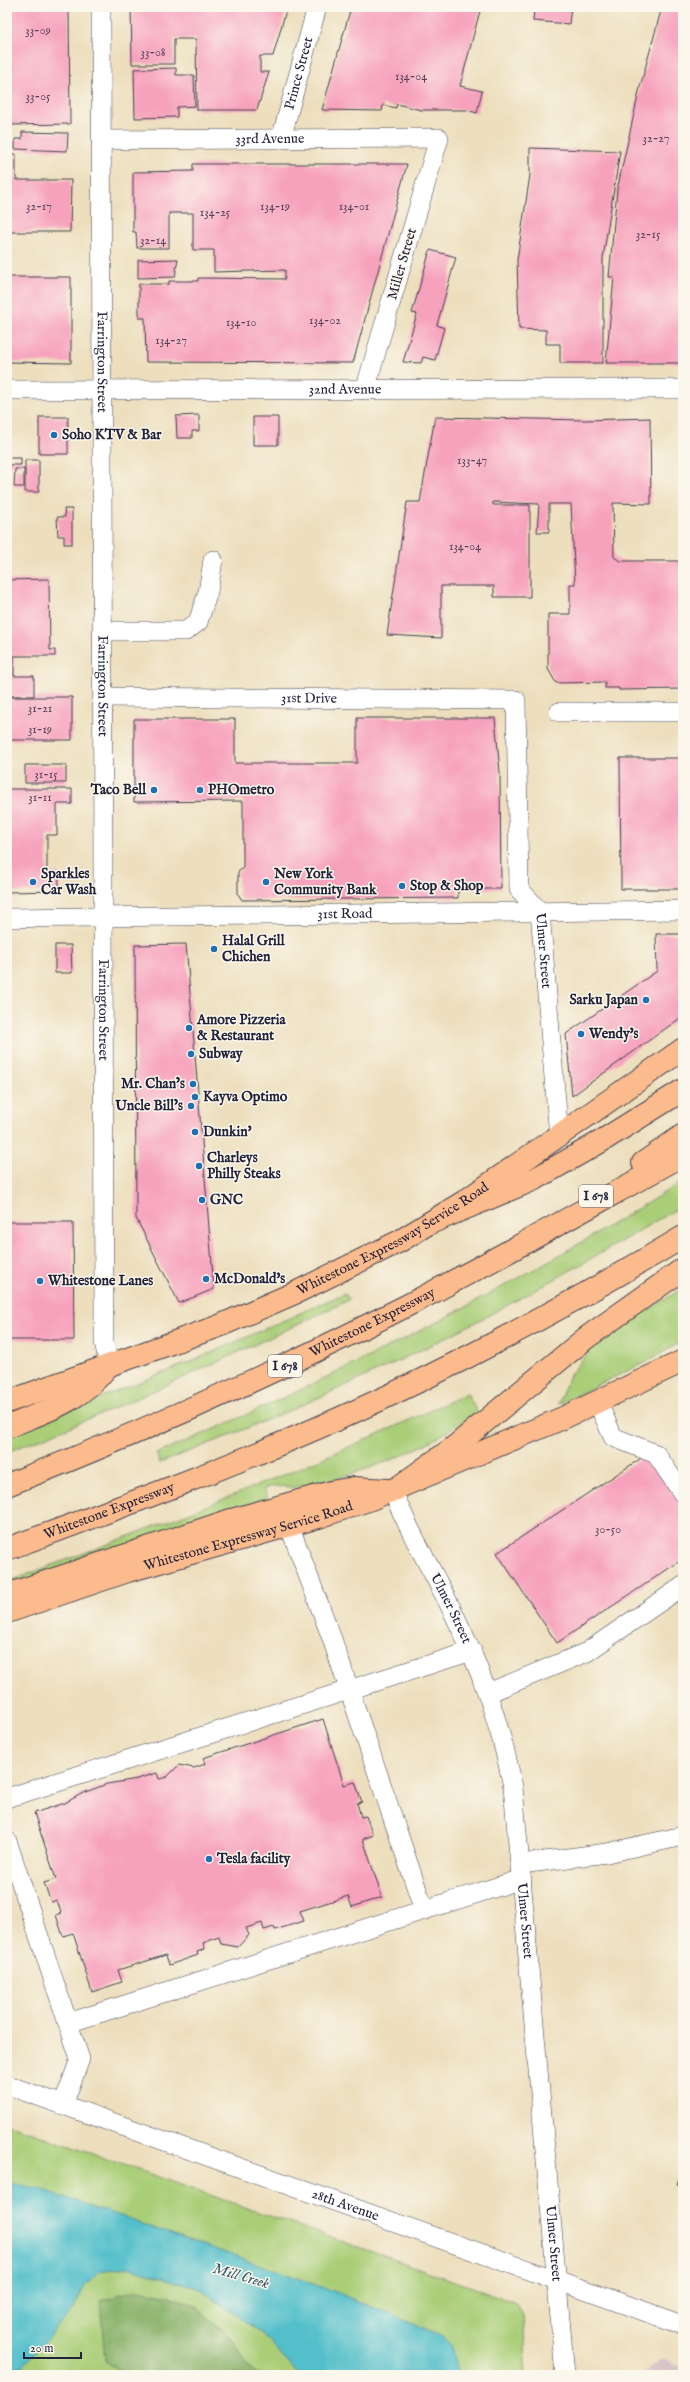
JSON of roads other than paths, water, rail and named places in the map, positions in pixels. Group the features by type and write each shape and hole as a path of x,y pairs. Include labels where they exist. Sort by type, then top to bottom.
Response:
{"main road":[{"name":"Whitestone Expressway Service Road","path":"7,1402 197,1335 273,1304 365,1259 430,1223 559,1137 683,1049"},
{"path":"430,1223 535,1179 624,1127 683,1090"},
{"name":"I 678","path":"506,1253 592,1198 683,1135"},
{"name":"Whitestone Expressway","path":"7,1485 58,1466 184,1412 288,1364 414,1302 683,1155"},
{"name":"Whitestone Expressway","path":"7,1549 240,1461 395,1392 521,1329 683,1237"},
{"path":"7,1595 231,1520 331,1492 354,1488 393,1491 453,1448 580,1342 683,1269"},
{"name":"Whitestone Expressway Service Road","path":"7,1612 157,1563 348,1508 393,1491 598,1403 683,1360"},
{"path":"7,1427 75,1398 90,1386 109,1365"}],"street":[{"name":"Farrington Street","path":"101,7 104,1342 109,1365"},
{"name":"Prince Street","path":"281,139 317,7"},
{"name":"33rd Avenue","path":"101,140 439,138"},
{"name":"Miller Street","path":"366,390 439,138"},
{"name":"32nd Avenue","path":"7,390 683,389"},
{"path":"103,630 186,631 198,622 208,592 213,560"},
{"name":"31st Drive","path":"103,697 516,700"},
{"name":"Ulmer Street","path":"516,700 519,889 540,912 559,1137"},
{"path":"559,712 683,712"},
{"name":"31st Road","path":"7,918 683,910"},
{"path":"598,1403 613,1438 656,1454 683,1494"},
{"name":"Ulmer Street","path":"393,1491 407,1526 472,1651 488,1693 513,1787 565,2375"},
{"path":"289,1525 349,1690 424,1910"},
{"path":"488,1693 587,1652 683,1586"},
{"path":"7,1798 472,1651"},
{"path":"68,2024 424,1910 521,1872 683,1836"},
{"path":"7,1840 80,2059 63,2105"},
{"name":"28th Avenue","path":"7,2085 683,2325"}],"water":[{"name":"Mill Creek","path":"15,2184 47,2191 321,2286 443,2336 452,2347 458,2371 456,2375 299,2375 262,2334 200,2289 128,2267 99,2271 85,2285 73,2310 23,2366 7,2371 7,2194"}],"place":[{"name":"Soho KTV & Bar","path":"54,435"},
{"name":"Taco Bell","path":"154,790"},
{"name":"PHOmetro","path":"200,790"},
{"name":"Sparkles Car Wash","path":"33,882"},
{"name":"New York Community Bank","path":"266,882"},
{"name":"Stop & Shop","path":"402,886"},
{"name":"Halal Grill Chichen","path":"214,949"},
{"name":"Sarku Japan","path":"646,1000"},
{"name":"Amore Pizzeria & Restaurant","path":"189,1028"},
{"name":"Wendy's","path":"581,1034"},
{"name":"Subway","path":"191,1054"},
{"name":"Mr. Chan’s","path":"193,1084"},
{"name":"Kayva Optimo","path":"195,1097"},
{"name":"Uncle Bill’s","path":"191,1106"},
{"name":"Dunkin'","path":"195,1132"},
{"name":"Charleys Philly Steaks","path":"199,1166"},
{"name":"GNC","path":"202,1200"},
{"name":"McDonald's","path":"206,1279"},
{"name":"Whitestone Lanes","path":"40,1281"},
{"name":"Tesla facility","path":"209,1859"}]}
